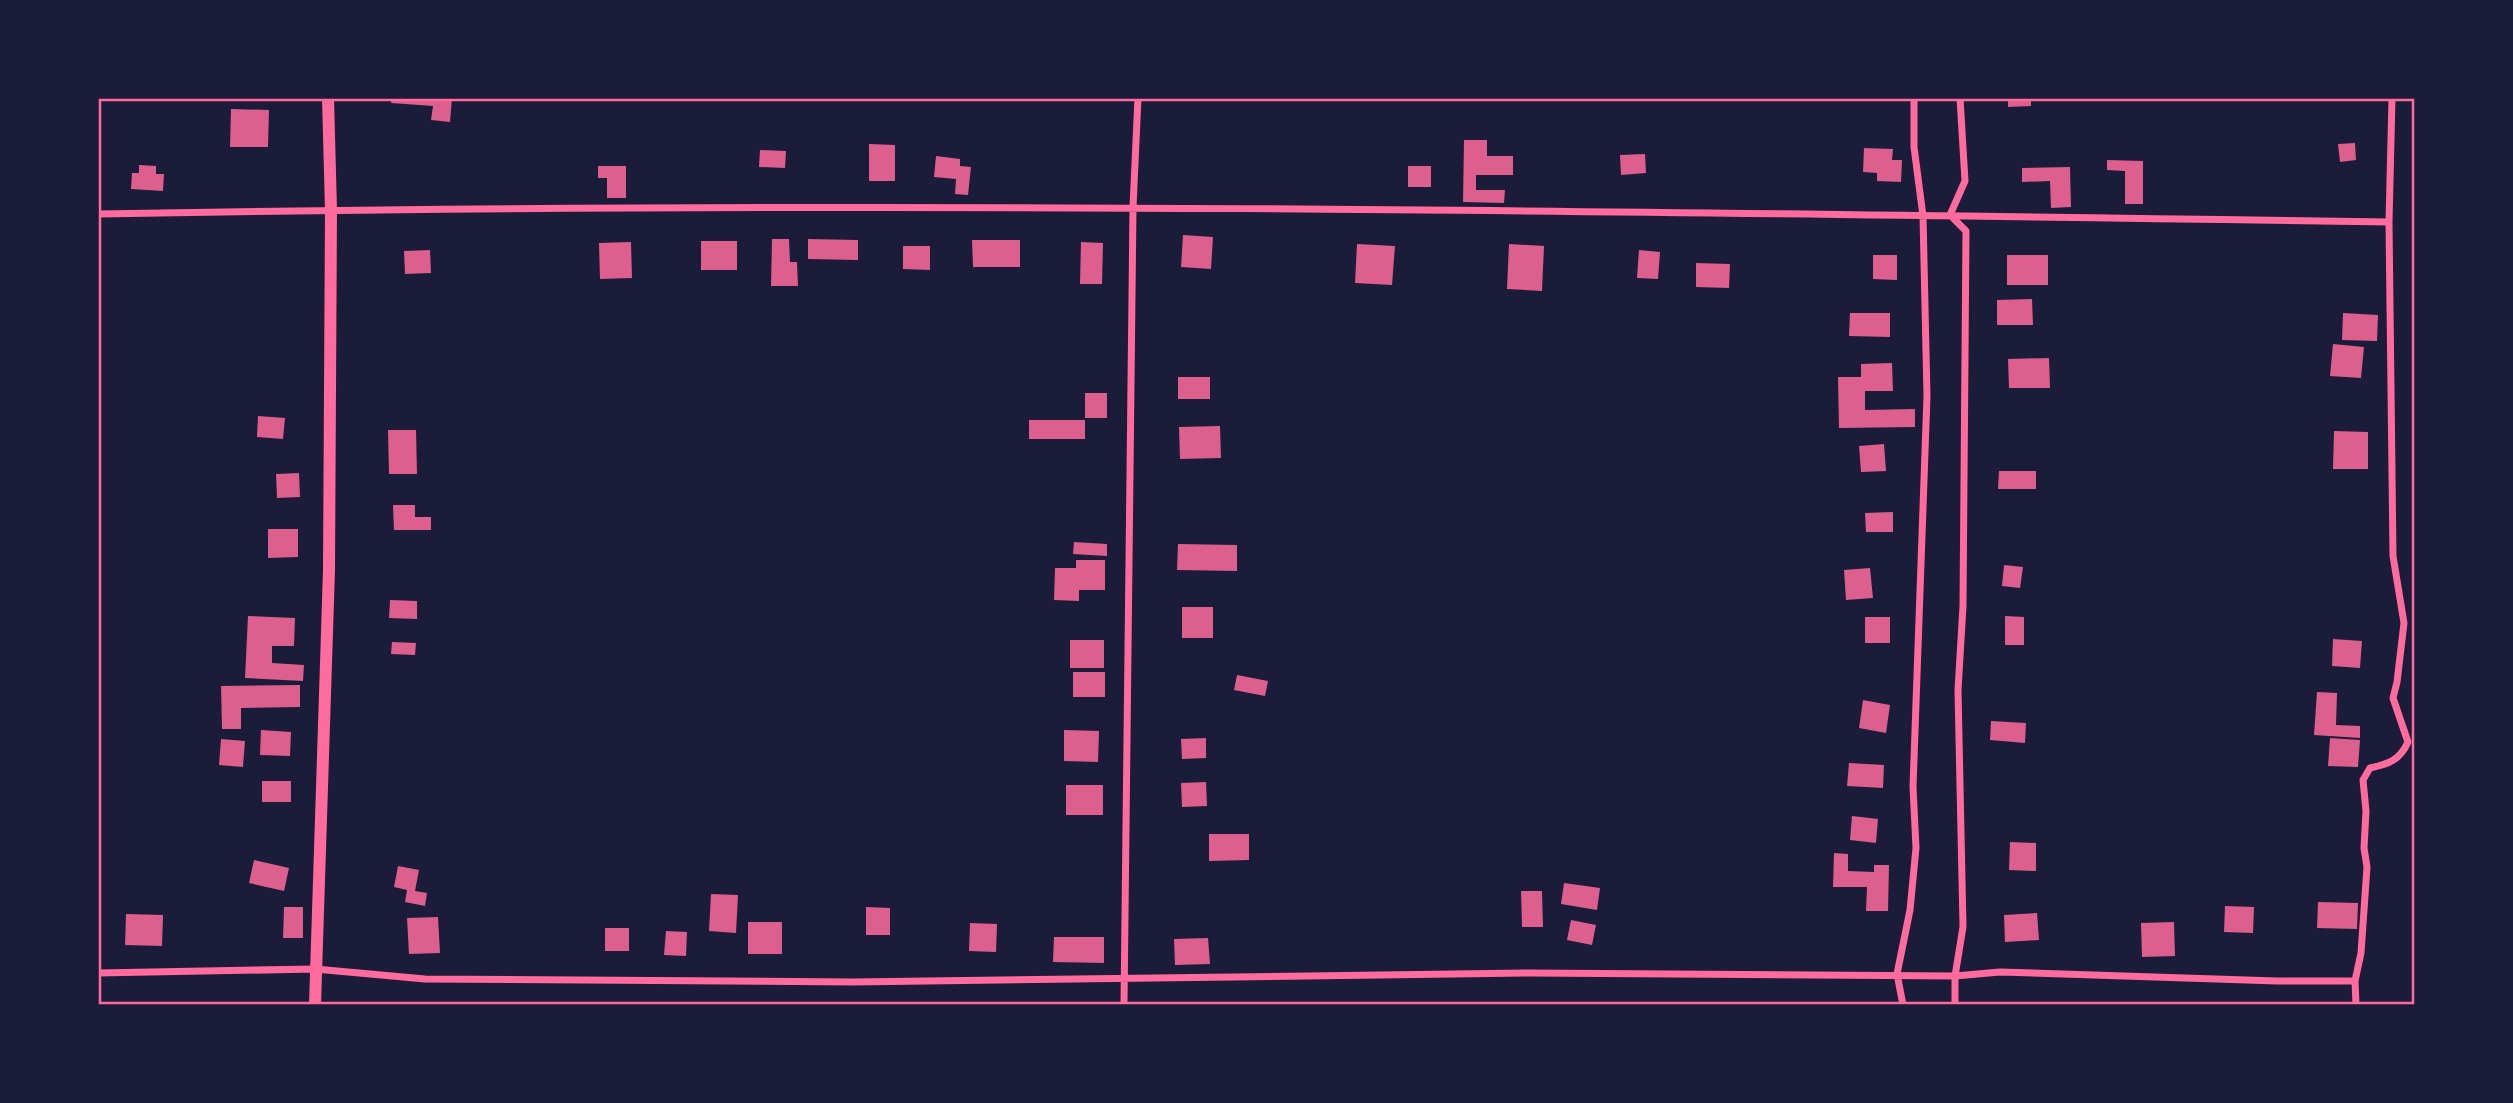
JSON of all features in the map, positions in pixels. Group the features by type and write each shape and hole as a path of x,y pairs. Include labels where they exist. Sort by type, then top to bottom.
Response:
{"street":[{"path":"315,1005 329,570 331,210 328,98"},
{"path":"1124,1005 1133,207 1138,98"},
{"path":"1903,1005 1897,974 1910,910 1916,848 1913,787 1927,396 1923,216 1914,148 1914,98"},
{"path":"1950,215 1965,181 1961,98"},
{"path":"2356,1005 2355,981 2361,953 2367,867 2364,848 2366,811 2363,780 2370,768 2402,756 2408,742 2393,698 2404,623 2393,556 2389,222 2392,98"},
{"path":"98,214 331,210 1133,207 2389,222"},
{"path":"1950,215 1966,231 1963,606 1958,690 1963,927 1955,976 1955,1005"},
{"path":"98,973 315,969 452,979 854,982 1529,973 1955,976 2000,972 2355,981"}],"building":[{"path":"392,98 452,98 450,122 431,120 433,106 391,103"},
{"path":"2008,98 2031,98 2031,106 2008,107"},
{"path":"231,109 269,110 268,147 230,147"},
{"path":"1464,140 1487,140 1487,156 1513,156 1513,175 1476,175 1476,190 1505,190 1504,203 1463,202"},
{"path":"2355,143 2356,160 2340,162 2338,144"},
{"path":"869,144 895,145 895,181 869,181"},
{"path":"1864,148 1893,149 1892,160 1902,160 1901,182 1877,181 1877,173 1863,172"},
{"path":"760,150 786,151 785,168 759,167"},
{"path":"1645,154 1646,173 1621,175 1620,155"},
{"path":"936,156 960,159 960,166 971,167 968,195 955,194 956,179 934,177"},
{"path":"2107,160 2143,161 2143,204 2125,204 2125,171 2107,170"},
{"path":"139,165 156,166 156,174 164,174 163,191 131,189 132,173 139,173"},
{"path":"598,166 626,166 626,198 607,198 607,178 598,178"},
{"path":"1408,166 1431,166 1431,187 1408,187"},
{"path":"2070,167 2071,207 2051,208 2050,181 2022,182 2022,168"},
{"path":"1183,235 1213,237 1211,269 1181,267"},
{"path":"772,239 789,239 790,262 797,262 798,286 771,286"},
{"path":"808,239 858,240 858,260 808,259"},
{"path":"972,240 1020,240 1020,267 973,267"},
{"path":"701,241 737,241 737,270 701,270"},
{"path":"631,242 632,278 600,279 599,243"},
{"path":"1081,242 1103,243 1102,284 1080,284"},
{"path":"1357,244 1395,246 1392,285 1355,283"},
{"path":"1509,244 1544,246 1542,291 1507,289"},
{"path":"903,246 930,246 930,270 903,269"},
{"path":"430,250 431,273 405,274 404,251"},
{"path":"1639,250 1660,252 1658,279 1637,278"},
{"path":"1873,255 1897,255 1897,280 1873,279"},
{"path":"2007,255 2048,255 2048,285 2007,285"},
{"path":"1696,263 1730,264 1729,288 1696,287"},
{"path":"2032,299 2033,325 1997,325 1997,300"},
{"path":"1850,313 1890,313 1890,337 1849,336"},
{"path":"2343,313 2378,315 2377,341 2342,340"},
{"path":"2333,344 2364,347 2361,378 2330,376"},
{"path":"2049,358 2050,388 2009,388 2008,359"},
{"path":"1892,363 1893,391 1865,391 1865,410 1915,409 1915,427 1839,428 1838,377 1861,377 1861,364"},
{"path":"1178,377 1210,377 1210,399 1178,399"},
{"path":"1085,393 1107,393 1107,418 1085,418"},
{"path":"258,416 285,418 283,439 257,437"},
{"path":"1029,420 1085,420 1085,439 1029,439"},
{"path":"1220,426 1221,458 1180,459 1179,427"},
{"path":"388,430 416,430 417,474 389,474"},
{"path":"2334,431 2368,432 2368,469 2333,469"},
{"path":"1884,444 1886,471 1861,472 1859,446"},
{"path":"1999,471 2036,471 2036,489 1998,489"},
{"path":"299,473 300,497 277,498 276,474"},
{"path":"393,505 415,505 415,517 431,517 431,530 394,530"},
{"path":"1893,512 1893,532 1866,532 1865,513"},
{"path":"268,529 298,529 298,557 268,558"},
{"path":"1074,542 1107,544 1107,556 1073,554"},
{"path":"1178,544 1237,545 1237,571 1177,570"},
{"path":"1076,560 1105,560 1105,590 1079,590 1079,601 1054,600 1055,568 1076,568"},
{"path":"2004,565 2023,567 2020,588 2002,586"},
{"path":"1870,568 1873,598 1846,600 1844,570"},
{"path":"390,600 417,601 417,619 389,618"},
{"path":"1182,607 1213,607 1213,638 1182,638"},
{"path":"248,616 295,618 294,646 272,646 272,663 304,665 303,681 245,678"},
{"path":"2005,616 2024,617 2024,645 2005,645"},
{"path":"1865,617 1890,617 1890,643 1865,643"},
{"path":"2333,639 2362,641 2360,668 2332,666"},
{"path":"1070,640 1104,640 1104,668 1070,668"},
{"path":"392,642 416,643 415,655 391,654"},
{"path":"1073,672 1105,672 1105,697 1073,697"},
{"path":"1237,675 1268,681 1265,696 1234,690"},
{"path":"300,685 300,707 241,708 241,729 222,729 221,686"},
{"path":"2317,692 2337,693 2336,725 2360,726 2360,738 2314,735"},
{"path":"1863,700 1890,705 1886,733 1859,728"},
{"path":"1991,721 2026,723 2025,743 1990,740"},
{"path":"261,730 291,732 290,756 260,755"},
{"path":"1064,730 1099,731 1098,762 1064,761"},
{"path":"1206,738 1206,758 1182,759 1181,739"},
{"path":"2330,738 2360,740 2358,767 2328,766"},
{"path":"221,739 245,741 243,767 219,765"},
{"path":"1849,763 1884,765 1883,788 1847,786"},
{"path":"262,781 291,781 291,802 262,802"},
{"path":"1206,782 1207,806 1182,807 1181,783"},
{"path":"1066,785 1103,785 1103,815 1066,815"},
{"path":"1852,816 1878,819 1876,843 1850,840"},
{"path":"1209,834 1249,834 1249,860 1209,861"},
{"path":"2010,842 2036,843 2036,871 2009,870"},
{"path":"1834,853 1848,854 1848,871 1874,872 1874,865 1889,865 1888,911 1866,911 1867,887 1833,887"},
{"path":"254,860 289,868 284,891 249,883"},
{"path":"398,866 419,870 415,891 427,893 425,906 405,902 407,890 394,887"},
{"path":"1564,883 1600,888 1597,910 1561,904"},
{"path":"1521,891 1542,891 1543,927 1522,927"},
{"path":"711,894 738,895 736,933 709,931"},
{"path":"2318,902 2358,903 2357,929 2317,928"},
{"path":"2225,906 2254,907 2253,933 2224,932"},
{"path":"284,907 303,907 303,938 283,938"},
{"path":"866,907 890,908 890,935 866,935"},
{"path":"2037,913 2039,940 2005,942 2004,915"},
{"path":"126,914 163,915 162,946 125,945"},
{"path":"438,917 440,953 409,954 407,918"},
{"path":"1571,920 1596,925 1592,945 1567,940"},
{"path":"748,922 782,922 782,954 748,954"},
{"path":"2174,922 2175,956 2142,957 2141,923"},
{"path":"970,923 997,924 996,952 969,951"},
{"path":"605,928 629,928 629,951 605,951"},
{"path":"666,931 687,932 686,956 664,955"},
{"path":"1054,937 1104,937 1104,963 1053,962"},
{"path":"1208,938 1210,964 1175,965 1174,939"}]}
